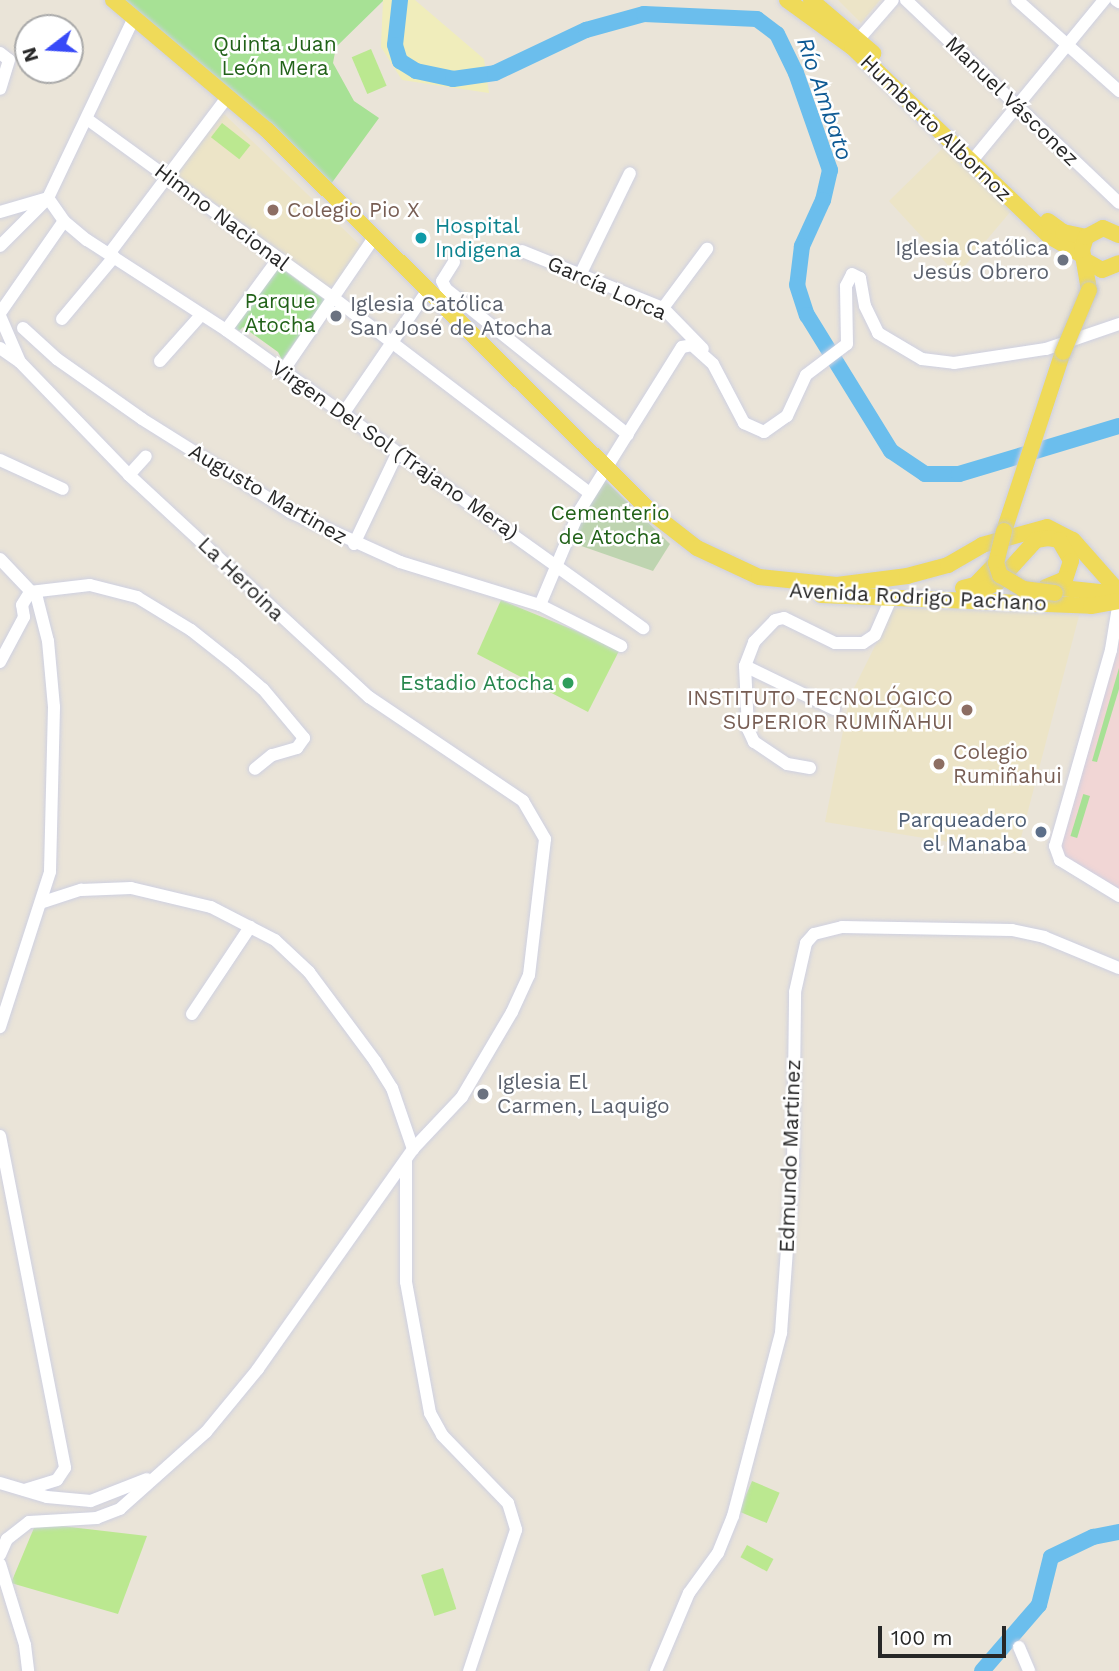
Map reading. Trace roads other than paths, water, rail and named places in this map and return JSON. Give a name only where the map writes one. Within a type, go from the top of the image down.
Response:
[{"type":"main road","name":"Avenida Rodrigo Pachano","points":[[103,0],[132,20],[226,99],[373,238],[605,473],[679,544],[725,571],[808,594],[961,598],[1091,606],[1119,601]]},
{"type":"main road","name":"Avenida Rodrigo Pachano","points":[[113,0],[132,20]]},
{"type":"main road","name":"Humberto Albornoz","points":[[788,0],[855,42]]},
{"type":"main road","name":"Humberto Albornoz","points":[[811,0],[974,158],[1049,236],[1102,270]]},
{"type":"main road","name":"Humberto Albornoz","points":[[974,158],[1056,228],[1086,237]]},
{"type":"main road","points":[[1089,290],[1084,259],[1086,237],[1103,228],[1118,231]]},
{"type":"main road","points":[[855,584],[911,589],[975,585],[996,563],[1035,427],[1089,290],[1102,270],[1119,263]]},
{"type":"main road","name":"Avenida Rodrigo Pachano","points":[[605,473],[670,529],[724,562],[774,580],[855,584]]},
{"type":"main road","points":[[855,584],[948,565],[982,545],[1047,527],[1073,540],[1119,593]]},
{"type":"main road","points":[[1004,531],[1001,563],[1005,575],[1015,583],[1119,601]]},
{"type":"main road","points":[[961,598],[987,590],[1019,563],[1036,540],[1048,538],[1059,540],[1071,561],[1065,579],[1051,590]]},
{"type":"main road","points":[[996,563],[1000,575],[1014,586],[1119,593]]},
{"type":"street","points":[[855,42],[893,0]]},
{"type":"street","name":"Manuel Vásconez","points":[[906,0],[1119,202]]},
{"type":"street","points":[[1017,0],[1119,91]]},
{"type":"street","points":[[974,158],[1104,0]]},
{"type":"street","points":[[0,246],[48,198],[132,20]]},
{"type":"street","points":[[0,53],[9,60],[0,89]]},
{"type":"street","points":[[62,319],[112,256],[166,174],[226,99]]},
{"type":"street","name":"Himno Nacional","points":[[87,119],[331,296],[391,345],[590,494]]},
{"type":"street","points":[[581,273],[630,173]]},
{"type":"street","points":[[0,212],[48,198]]},
{"type":"street","name":"Virgen Del Sol (Trajano Mera)","points":[[48,198],[64,221],[112,256],[226,330],[397,454],[555,562],[643,628]]},
{"type":"street","points":[[0,315],[64,221]]},
{"type":"street","points":[[283,371],[331,296],[373,238]]},
{"type":"street","points":[[663,308],[707,249]]},
{"type":"street","name":"García Lorca","points":[[523,251],[663,308],[694,335],[713,364],[744,423],[764,432],[787,416],[794,393],[810,372],[843,348],[849,340],[846,286],[852,274],[860,278],[865,306],[878,333],[922,359],[954,363],[1046,349],[1119,324]]},
{"type":"street","points":[[226,330],[278,259]]},
{"type":"street","points":[[454,262],[442,281],[446,289],[628,435]]},
{"type":"street","points":[[343,414],[426,293]]},
{"type":"street","name":"La Heroina","points":[[0,315],[20,362],[129,475],[369,697],[523,801],[545,839],[529,975],[462,1097],[409,1154]]},
{"type":"street","points":[[160,360],[201,315]]},
{"type":"street","name":"Augusto Martinez","points":[[23,328],[57,359],[142,419],[290,512],[354,544],[540,606],[621,646]]},
{"type":"street","points":[[540,606],[555,562],[590,494],[682,347],[692,345],[713,364]]},
{"type":"street","points":[[0,348],[20,362]]},
{"type":"street","points":[[354,544],[397,454]]},
{"type":"street","points":[[129,475],[146,456]]},
{"type":"street","points":[[0,460],[63,489]]},
{"type":"street","points":[[0,559],[37,598],[48,641],[54,707],[51,853],[43,902],[0,1027]]},
{"type":"street","points":[[30,592],[90,585],[137,597],[191,630],[263,689],[304,738],[297,748],[272,755],[255,769]]},
{"type":"street","points":[[0,662],[24,617],[22,606],[30,592]]},
{"type":"street","points":[[810,768],[787,764],[754,742],[748,729],[745,666],[754,642],[775,620],[791,620],[849,646],[875,635],[892,596]]},
{"type":"street","points":[[1119,601],[1111,650],[1055,846],[1060,860],[1119,896]]},
{"type":"street","points":[[745,666],[834,709]]},
{"type":"street","points":[[43,902],[81,890],[131,888],[211,907],[250,927],[296,957],[350,1026],[392,1088],[409,1154],[406,1282],[430,1413],[450,1445],[508,1503],[516,1530],[469,1671]]},
{"type":"street","points":[[192,1014],[250,927]]},
{"type":"street","name":"Edmundo Martinez","points":[[656,1671],[689,1593],[718,1553],[733,1516],[781,1332],[793,1165],[795,992],[806,943],[814,934],[842,927],[1000,929],[1044,937],[1119,968]]},
{"type":"street","points":[[0,1136],[65,1468],[57,1480],[25,1490]]},
{"type":"street","points":[[0,1555],[7,1539],[29,1522],[112,1514],[160,1474],[234,1400],[409,1154]]},
{"type":"street","points":[[0,1483],[91,1501],[160,1474]]},
{"type":"street","points":[[0,1564],[25,1645],[28,1671]]},
{"type":"street","points":[[0,1602],[25,1645]]},
{"type":"street","points":[[1019,1647],[1029,1671]]},
{"type":"waterway","name":"Río Ambato","points":[[400,0],[395,45],[400,61],[416,71],[453,79],[495,73],[586,30],[644,14],[757,19],[777,34],[796,73],[830,170],[823,200],[802,246],[797,285],[807,315],[891,451],[925,474],[959,474],[1119,426]]},
{"type":"waterway","points":[[982,1671],[1039,1605],[1051,1557],[1093,1537],[1119,1532]]},
{"type":"place","name":"Colegio Pio X","points":[[273,210]]},
{"type":"place","name":"Hospital Indigena","points":[[421,238]]},
{"type":"place","name":"Iglesia Católica Jesús Obrero","points":[[1063,260]]},
{"type":"place","name":"Iglesia Católica San José de Atocha","points":[[336,316]]},
{"type":"place","name":"Estadio Atocha","points":[[568,683]]},
{"type":"place","name":"INSTITUTO TECNOLÓGICO SUPERIOR RUMIÑAHUI","points":[[967,710]]},
{"type":"place","name":"Colegio Rumiñahui","points":[[939,764]]},
{"type":"place","name":"Parqueadero el Manaba","points":[[1041,832]]},
{"type":"place","name":"Iglesia El Carmen, Laquigo","points":[[483,1094]]},
{"type":"park label","name":"Quinta Juan León Mera","points":[[275,56]]},
{"type":"park label","name":"Parque Atocha","points":[[280,313]]},
{"type":"park label","name":"Cementerio de Atocha","points":[[610,525]]}]
